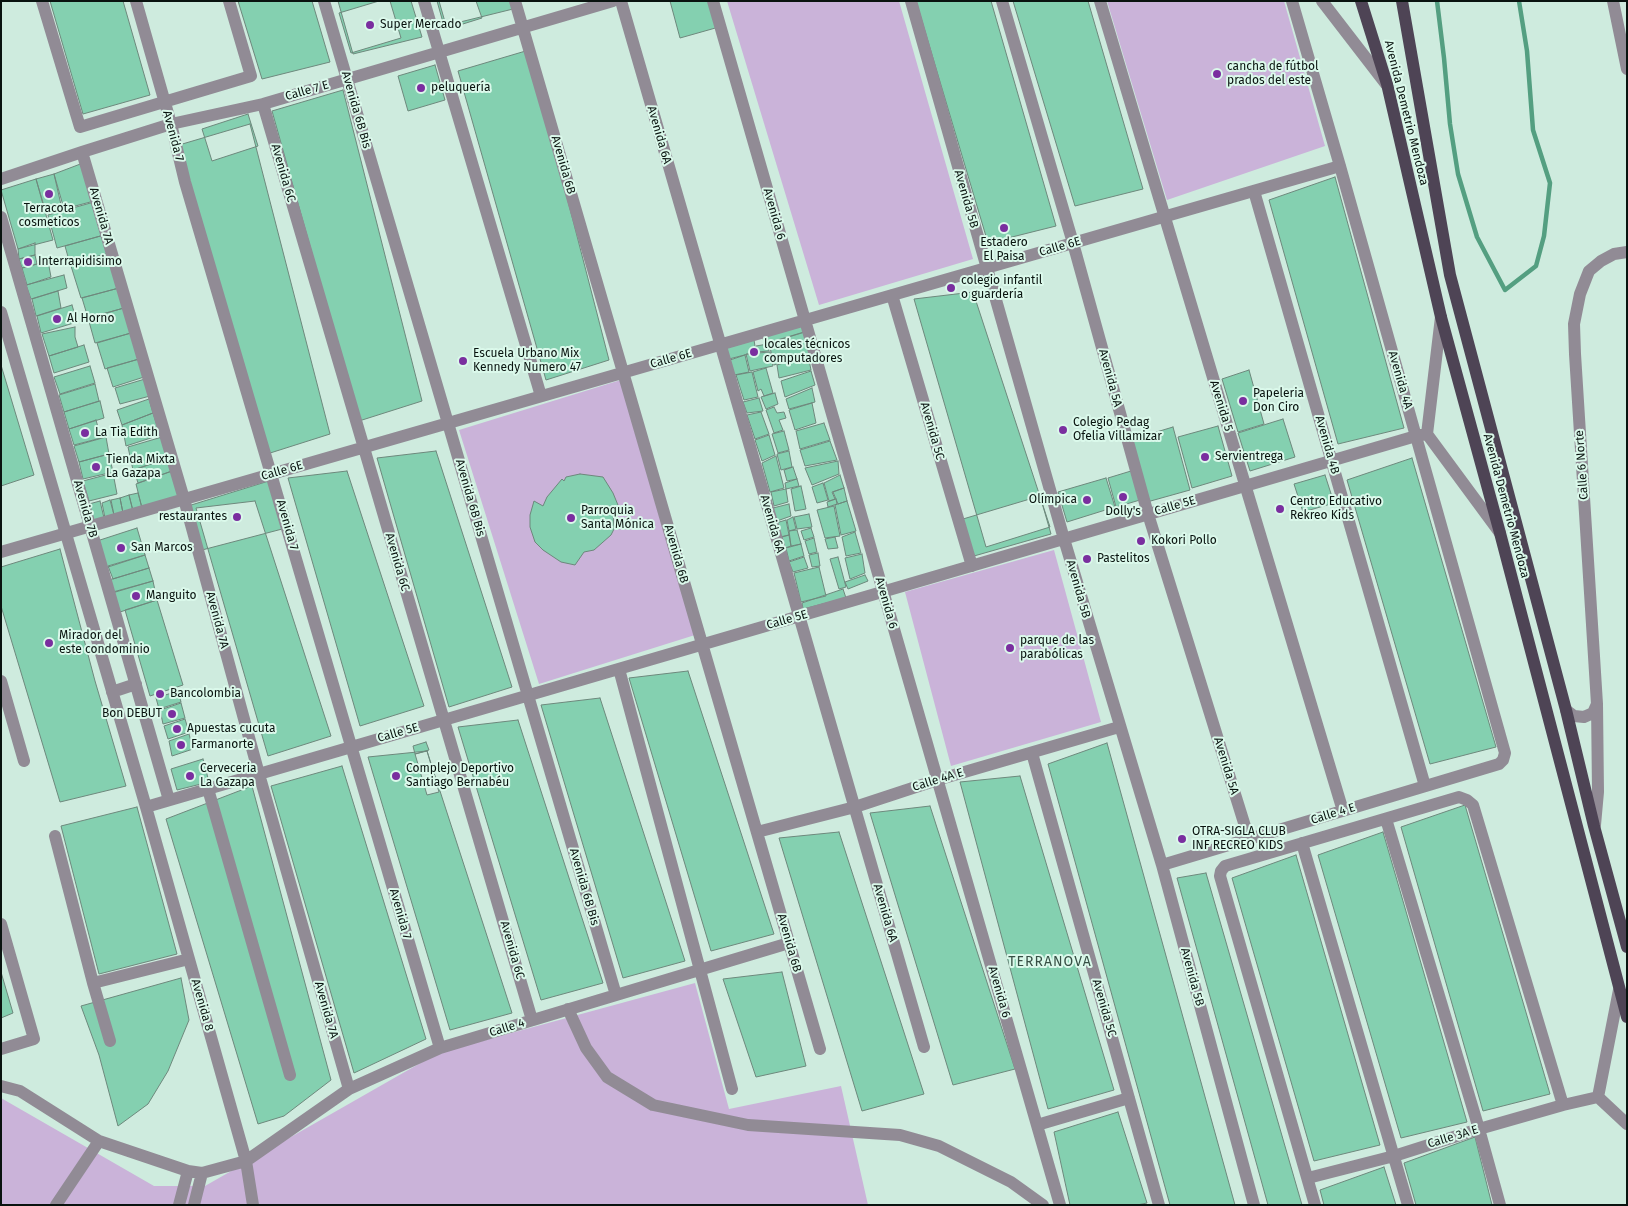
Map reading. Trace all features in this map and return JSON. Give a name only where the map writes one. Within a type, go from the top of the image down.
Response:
[{"type":"main road","name":"Avenida Demetrio Mendoza","points":[[1361,1],[1387,84],[1441,317],[1627,1017]]},
{"type":"main road","name":"Avenida Demetrio Mendoza","points":[[1402,1],[1450,275],[1627,947]]},
{"type":"street","points":[[42,1],[80,127],[164,100],[251,76],[229,1]]},
{"type":"street","name":"Avenida 7","points":[[136,1],[171,124],[185,182],[440,1048]]},
{"type":"street","name":"Avenida 6B Bis","points":[[324,1],[616,995]]},
{"type":"street","points":[[424,1],[541,396]]},
{"type":"street","name":"Avenida 6B","points":[[515,1],[820,1049]]},
{"type":"street","name":"Calle 7 E","points":[[1,180],[171,124],[263,104],[613,1]]},
{"type":"street","name":"Avenida 6A","points":[[620,1],[924,1047]]},
{"type":"street","name":"Avenida 6","points":[[713,1],[1060,1205]]},
{"type":"street","name":"Avenida 5B","points":[[911,1],[1064,539],[1162,865],[1254,1205]]},
{"type":"street","name":"Avenida 5A","points":[[1002,1],[1073,243],[1148,514],[1249,839]]},
{"type":"street","name":"Avenida 5","points":[[1100,1],[1343,811]]},
{"type":"street","name":"Avenida 4A","points":[[1292,1],[1421,435],[1506,753],[1503,760]]},
{"type":"street","points":[[1322,1],[1387,84]]},
{"type":"street","points":[[1613,1],[1627,69]]},
{"type":"street","name":"Avenida 6C","points":[[263,104],[532,1020]]},
{"type":"street","name":"Avenida 7A","points":[[82,152],[184,499],[259,774],[349,1089]]},
{"type":"street","name":"Calle 6E","points":[[1,552],[1340,166]]},
{"type":"street","name":"Avenida 4B","points":[[1254,191],[1425,786]]},
{"type":"street","name":"Avenida 7B","points":[[1,217],[169,800]]},
{"type":"street","name":"Calle 6 Norte","points":[[1594,826],[1598,792],[1598,704],[1574,324],[1580,294],[1589,271],[1601,261],[1614,254],[1627,252]]},
{"type":"street","name":"Avenida 5C","points":[[892,295],[972,566]]},
{"type":"street","name":"Avenida 7B","points":[[1,312],[146,807]]},
{"type":"street","points":[[1441,317],[1421,435],[1500,534]]},
{"type":"street","name":"Calle 5E","points":[[146,807],[1421,435]]},
{"type":"street","points":[[619,669],[732,1089]]},
{"type":"street","points":[[1,681],[24,761]]},
{"type":"street","points":[[112,692],[136,684]]},
{"type":"street","points":[[1566,710],[1574,716],[1584,717],[1593,713],[1598,704]]},
{"type":"street","name":"Calle 4A E","points":[[757,832],[855,807],[937,780],[1119,727]]},
{"type":"street","name":"Avenida 5C","points":[[1032,753],[1159,1205]]},
{"type":"street","name":"Calle 4 E","points":[[1162,865],[1499,764],[1503,760]]},
{"type":"street","points":[[208,789],[290,1075]]},
{"type":"street","points":[[1315,1205],[1220,876],[1225,866],[1459,797],[1468,800],[1474,805],[1562,1105]]},
{"type":"street","name":"Avenida 8","points":[[146,807],[246,1161],[253,1205]]},
{"type":"street","points":[[1386,819],[1500,1205]]},
{"type":"street","points":[[55,836],[110,1041]]},
{"type":"street","points":[[1302,843],[1408,1205]]},
{"type":"street","points":[[1,924],[34,1039],[1,1049]]},
{"type":"street","name":"Calle 4","points":[[202,1173],[246,1161],[349,1089],[440,1048],[789,943]]},
{"type":"street","points":[[93,983],[189,959]]},
{"type":"street","points":[[1619,990],[1598,1097],[1627,1124]]},
{"type":"street","points":[[568,1009],[586,1048],[607,1077],[653,1105],[748,1126],[900,1135],[939,1146],[1011,1182],[1035,1203]]},
{"type":"street","points":[[1,1086],[20,1091],[99,1141],[202,1173],[194,1205]]},
{"type":"street","name":"Calle 3A E","points":[[1308,1178],[1394,1156],[1562,1105],[1598,1097]]},
{"type":"street","points":[[1037,1124],[1129,1098]]},
{"type":"street","points":[[56,1205],[99,1141]]},
{"type":"street","points":[[179,1205],[188,1170]]},
{"type":"shaded area","points":[[727,1],[899,1],[973,259],[819,305]]},
{"type":"shaded area","name":"cancha de fútbol prados del este","points":[[1107,1],[1284,1],[1325,146],[1167,200]]},
{"type":"shaded area","points":[[624,379],[695,635],[539,684],[459,430]]},
{"type":"shaded area","points":[[1054,550],[1101,722],[951,766],[905,592]]},
{"type":"shaded area","points":[[695,983],[729,1109],[841,1086],[868,1205],[1,1205],[1,1098],[154,1186],[205,1186],[438,1053]]},
{"type":"building","points":[[50,1],[123,1],[150,95],[83,114]]},
{"type":"building","points":[[238,1],[312,1],[330,62],[262,79]]},
{"type":"building","name":"Super Mercado","points":[[338,1],[411,1],[422,37],[353,54]]},
{"type":"building","name":"Super Mercado","points":[[379,1],[390,1],[401,38],[351,53],[339,13]]},
{"type":"building","points":[[437,1],[510,1],[513,9],[444,26]]},
{"type":"building","points":[[439,1],[476,1],[482,18],[447,29]]},
{"type":"building","points":[[670,1],[711,1],[719,27],[680,38]]},
{"type":"building","points":[[916,1],[991,1],[1056,226],[988,243]]},
{"type":"building","points":[[1013,1],[1088,1],[1143,189],[1075,206]]},
{"type":"building","points":[[529,50],[609,360],[546,380],[458,71]]},
{"type":"building","name":"peluquería","points":[[435,65],[445,100],[408,111],[398,76]]},
{"type":"building","points":[[343,90],[422,401],[359,421],[272,111]]},
{"type":"building","points":[[248,114],[258,146],[212,161],[202,129]]},
{"type":"building","points":[[250,124],[330,434],[267,454],[179,145]]},
{"type":"building","points":[[83,163],[94,201],[64,209],[54,174]]},
{"type":"building","name":"Terracota cosmeticos","points":[[54,174],[62,209],[46,213],[36,179]]},
{"type":"building","points":[[1335,177],[1404,428],[1338,444],[1269,200]]},
{"type":"building","points":[[36,179],[53,240],[18,249],[1,190]]},
{"type":"building","points":[[94,202],[104,235],[57,248],[48,215]]},
{"type":"building","points":[[104,235],[109,253],[70,264],[65,246]]},
{"type":"building","points":[[35,243],[35,255],[19,259],[18,249]]},
{"type":"building","name":"Interrapidisimo","points":[[35,255],[37,264],[22,268],[19,259]]},
{"type":"building","points":[[109,255],[119,288],[81,298],[71,266]]},
{"type":"building","points":[[48,261],[51,277],[27,285],[22,268]]},
{"type":"building","points":[[64,275],[67,288],[31,299],[26,285]]},
{"type":"building","points":[[119,288],[124,308],[88,318],[82,298]]},
{"type":"building","points":[[58,291],[61,308],[36,316],[32,299]]},
{"type":"building","points":[[973,292],[1050,527],[986,547],[914,299]]},
{"type":"building","name":"Al Horno","points":[[72,305],[77,322],[41,333],[37,316]]},
{"type":"building","points":[[124,308],[131,333],[95,343],[88,318]]},
{"type":"building","points":[[802,325],[804,332],[764,344],[763,337]]},
{"type":"building","points":[[75,327],[78,347],[49,356],[42,334]]},
{"type":"building","points":[[805,332],[812,353],[774,365],[769,343]]},
{"type":"building","points":[[131,333],[139,359],[105,369],[97,343]]},
{"type":"building","points":[[754,340],[756,352],[729,359],[726,348]]},
{"type":"building","points":[[768,344],[769,351],[757,352],[756,346]]},
{"type":"building","points":[[84,345],[89,362],[54,373],[49,356]]},
{"type":"building","points":[[770,352],[773,366],[750,371],[746,354]]},
{"type":"building","points":[[745,355],[749,372],[734,375],[730,360]]},
{"type":"building","points":[[808,355],[811,370],[779,378],[777,365]]},
{"type":"building","points":[[139,359],[144,377],[113,387],[107,368]]},
{"type":"building","points":[[1,365],[34,475],[1,486]]},
{"type":"building","points":[[90,366],[95,383],[60,394],[54,377]]},
{"type":"building","points":[[766,368],[773,393],[764,396],[761,389],[758,391],[753,372]]},
{"type":"building","name":"Papeleria Don Ciro","points":[[1249,370],[1264,424],[1238,432],[1222,379]]},
{"type":"building","points":[[811,371],[815,385],[785,397],[781,381]]},
{"type":"building","points":[[752,372],[758,397],[744,400],[736,375]]},
{"type":"building","points":[[145,379],[150,396],[120,404],[115,388]]},
{"type":"building","points":[[95,384],[99,401],[64,412],[59,395]]},
{"type":"building","points":[[812,388],[815,402],[789,409],[786,399]]},
{"type":"building","points":[[775,393],[778,404],[766,409],[761,397]]},
{"type":"building","points":[[759,398],[763,411],[747,413],[743,402]]},
{"type":"building","points":[[149,399],[153,413],[122,425],[117,410]]},
{"type":"building","points":[[100,401],[104,418],[69,429],[64,412]]},
{"type":"building","points":[[812,403],[816,423],[795,430],[789,410]]},
{"type":"building","points":[[774,407],[777,413],[784,412],[786,418],[779,420],[783,430],[774,433],[766,410]]},
{"type":"building","points":[[761,412],[769,434],[755,439],[747,415]]},
{"type":"building","points":[[153,413],[160,435],[126,446],[122,425]]},
{"type":"building","points":[[1283,419],[1295,457],[1250,471],[1238,433]]},
{"type":"building","name":"La Tia Edith","points":[[96,420],[101,438],[74,445],[69,429]]},
{"type":"building","points":[[824,423],[830,440],[800,449],[796,431]]},
{"type":"building","name":"Servientrega","points":[[1218,426],[1232,476],[1192,488],[1178,437]]},
{"type":"building","points":[[1173,427],[1190,490],[1147,502],[1130,440]]},
{"type":"building","points":[[784,431],[789,450],[778,453],[772,434]]},
{"type":"building","points":[[769,435],[775,455],[762,461],[755,440]]},
{"type":"building","points":[[106,437],[109,454],[79,462],[74,446]]},
{"type":"building","points":[[162,437],[168,458],[133,470],[128,447]]},
{"type":"building","points":[[830,441],[837,460],[805,466],[800,450]]},
{"type":"building","points":[[436,451],[512,687],[449,707],[377,458]]},
{"type":"building","points":[[789,451],[792,467],[781,470],[777,454]]},
{"type":"building","name":"Tienda Mixta La Gazapa","points":[[109,454],[113,472],[83,479],[79,462]]},
{"type":"building","points":[[776,456],[784,488],[770,492],[762,463]]},
{"type":"building","points":[[168,458],[172,471],[138,483],[134,470]]},
{"type":"building","points":[[1412,458],[1496,747],[1430,764],[1347,480]]},
{"type":"building","points":[[838,461],[839,474],[812,485],[805,468]]},
{"type":"building","points":[[793,467],[797,479],[787,481],[784,470]]},
{"type":"building","points":[[172,471],[179,498],[142,508],[136,484]]},
{"type":"building","points":[[347,471],[424,706],[360,726],[288,478]]},
{"type":"building","points":[[1131,471],[1140,500],[1116,507],[1108,478]]},
{"type":"building","points":[[113,473],[117,494],[89,501],[83,481]]},
{"type":"building","name":"Parroquia Santa Mónica","points":[[580,474],[603,477],[613,493],[620,510],[613,513],[614,529],[611,535],[594,550],[584,552],[575,565],[561,562],[535,542],[530,527],[530,515],[534,501],[543,506],[547,497],[562,479],[564,481],[566,477]]},
{"type":"building","points":[[840,475],[844,488],[832,492],[835,499],[829,501],[824,483]]},
{"type":"building","points":[[1325,475],[1334,503],[1303,512],[1294,484]]},
{"type":"building","name":"Olímpica","points":[[1106,478],[1115,507],[1067,522],[1058,492]]},
{"type":"building","points":[[797,479],[799,486],[786,489],[785,483]]},
{"type":"building","name":"restaurantes","points":[[272,480],[286,528],[202,550],[188,506]]},
{"type":"building","points":[[823,483],[828,500],[817,503],[812,487]]},
{"type":"building","points":[[801,486],[806,509],[795,511],[791,489]]},
{"type":"building","points":[[844,488],[847,501],[838,504],[833,492]]},
{"type":"building","points":[[786,489],[788,502],[774,506],[771,492]]},
{"type":"building","points":[[138,493],[142,508],[133,511],[129,495]]},
{"type":"building","points":[[129,495],[133,511],[123,513],[120,498]]},
{"type":"building","points":[[1040,496],[1051,534],[974,556],[963,519]]},
{"type":"building","points":[[120,498],[123,513],[114,515],[111,500]]},
{"type":"building","points":[[836,499],[837,504],[828,507],[827,502]]},
{"type":"building","points":[[110,500],[114,515],[105,518],[102,503]]},
{"type":"building","points":[[100,501],[104,518],[94,521],[89,504]]},
{"type":"building","points":[[255,501],[331,736],[268,756],[196,508]]},
{"type":"building","points":[[847,501],[856,531],[841,535],[835,505]]},
{"type":"building","points":[[789,504],[791,516],[777,521],[773,508]]},
{"type":"building","points":[[834,506],[840,536],[825,538],[817,510]]},
{"type":"building","points":[[809,514],[812,527],[797,529],[794,517]]},
{"type":"building","points":[[793,517],[796,529],[789,531],[787,520]]},
{"type":"building","points":[[786,520],[789,535],[780,537],[776,523]]},
{"type":"building","name":"San Marcos","points":[[137,528],[145,555],[105,568],[97,541]]},
{"type":"building","points":[[811,528],[814,537],[804,540],[801,531]]},
{"type":"building","points":[[797,530],[801,544],[791,546],[789,531]]},
{"type":"building","points":[[855,532],[861,553],[846,556],[842,537]]},
{"type":"building","points":[[789,535],[791,546],[785,548],[782,537]]},
{"type":"building","points":[[835,537],[838,548],[828,549],[825,539]]},
{"type":"building","points":[[814,538],[817,552],[809,554],[805,541]]},
{"type":"building","points":[[801,544],[804,556],[789,561],[786,548]]},
{"type":"building","name":"Mirador del este condominio","points":[[60,549],[95,681],[126,786],[60,802],[1,606],[1,567]]},
{"type":"building","points":[[818,553],[820,566],[812,567],[809,555]]},
{"type":"building","points":[[862,554],[865,573],[850,579],[845,558]]},
{"type":"building","points":[[145,555],[149,568],[113,579],[108,566]]},
{"type":"building","points":[[804,557],[808,568],[793,572],[789,562]]},
{"type":"building","points":[[838,557],[846,587],[839,589],[830,559]]},
{"type":"building","points":[[819,567],[826,596],[801,602],[794,573]]},
{"type":"building","points":[[149,568],[153,581],[112,593],[109,580]]},
{"type":"building","points":[[865,575],[868,581],[848,589],[845,582]]},
{"type":"building","name":"Manguito","points":[[153,581],[157,600],[120,612],[113,592]]},
{"type":"building","points":[[843,589],[846,598],[803,609],[802,603]]},
{"type":"building","points":[[157,600],[183,685],[150,696],[125,610]]},
{"type":"building","points":[[688,671],[774,934],[711,951],[629,678]]},
{"type":"building","name":"Bancolombia","points":[[164,691],[166,695],[156,698],[155,694]]},
{"type":"building","points":[[178,691],[181,702],[159,709],[156,698]]},
{"type":"building","points":[[600,698],[685,961],[623,978],[541,705]]},
{"type":"building","name":"Bon DEBUT","points":[[181,703],[185,718],[163,724],[160,710]]},
{"type":"building","name":"Apuestas cucuta","points":[[185,719],[189,732],[168,739],[164,726]]},
{"type":"building","points":[[518,720],[603,983],[541,1000],[458,727]]},
{"type":"building","name":"Farmanorte","points":[[189,734],[193,749],[172,756],[169,741]]},
{"type":"building","points":[[426,742],[429,750],[415,754],[413,746]]},
{"type":"building","points":[[1107,743],[1235,1205],[1170,1205],[1048,764]]},
{"type":"building","points":[[427,751],[439,792],[427,795],[415,754]]},
{"type":"building","points":[[427,751],[512,1013],[450,1030],[368,757]]},
{"type":"building","name":"Cerveceria La Gazapa","points":[[203,759],[209,782],[177,790],[171,769]]},
{"type":"building","points":[[342,766],[426,1039],[354,1073],[271,786]]},
{"type":"building","points":[[1020,776],[1114,1090],[1048,1109],[960,782]]},
{"type":"building","points":[[252,786],[331,1080],[284,1116],[258,1124],[166,819]]},
{"type":"building","points":[[1465,805],[1550,1094],[1483,1111],[1401,827]]},
{"type":"building","points":[[930,806],[1015,1069],[953,1085],[870,813]]},
{"type":"building","points":[[137,807],[177,954],[99,974],[61,826]]},
{"type":"building","points":[[839,832],[924,1094],[862,1111],[779,838]]},
{"type":"building","points":[[1383,832],[1467,1122],[1401,1138],[1318,855]]},
{"type":"building","points":[[1296,855],[1380,1145],[1314,1161],[1232,878]]},
{"type":"building","points":[[1206,873],[1302,1205],[1268,1205],[1177,878]]},
{"type":"building","points":[[1,972],[13,1013],[1,1018]]},
{"type":"building","points":[[782,972],[806,1066],[756,1077],[723,979]]},
{"type":"building","points":[[181,978],[189,1020],[168,1071],[148,1104],[118,1126],[99,1055],[81,1006]]},
{"type":"building","points":[[1118,1112],[1147,1203],[1137,1205],[1070,1205],[1054,1132]]},
{"type":"building","points":[[1475,1137],[1492,1205],[1416,1205],[1404,1163]]},
{"type":"building","points":[[1384,1167],[1396,1205],[1324,1205],[1320,1190]]},
{"type":"waterway","points":[[1437,1],[1450,124],[1458,174],[1477,237],[1505,290],[1536,266],[1544,236],[1550,183],[1533,130],[1527,51],[1519,1]]},
{"type":"place","name":"Super Mercado","points":[[370,25]]},
{"type":"place","name":"cancha de fútbol prados del este","points":[[1217,74]]},
{"type":"place","name":"peluquería","points":[[421,88]]},
{"type":"place","name":"Terracota cosmeticos","points":[[49,194]]},
{"type":"place","name":"Estadero El Paisa","points":[[1004,228]]},
{"type":"place","name":"Interrapidisimo","points":[[28,262]]},
{"type":"place","name":"colegio infantil o guardería","points":[[951,288]]},
{"type":"place","name":"Al Horno","points":[[57,319]]},
{"type":"place","name":"locales técnicos computadores","points":[[754,352]]},
{"type":"place","name":"Escuela Urbano Mix Kennedy Numero 47","points":[[463,361]]},
{"type":"place","name":"Papeleria Don Ciro","points":[[1243,401]]},
{"type":"place","name":"Colegio Pedag Ofelia Villamizar","points":[[1063,430]]},
{"type":"place","name":"La Tia Edith","points":[[85,433]]},
{"type":"place","name":"Servientrega","points":[[1205,457]]},
{"type":"place","name":"Tienda Mixta La Gazapa","points":[[96,467]]},
{"type":"place","name":"Dolly's","points":[[1123,497]]},
{"type":"place","name":"Olímpica","points":[[1087,500]]},
{"type":"place","name":"Centro Educativo Rekreo Kids","points":[[1280,509]]},
{"type":"place","name":"restaurantes","points":[[237,517]]},
{"type":"place","name":"Parroquia Santa Mónica","points":[[571,518]]},
{"type":"place","name":"Kokori Pollo","points":[[1141,541]]},
{"type":"place","name":"San Marcos","points":[[121,548]]},
{"type":"place","name":"Pastelitos","points":[[1087,559]]},
{"type":"place","name":"Manguito","points":[[136,596]]},
{"type":"place","name":"Mirador del este condominio","points":[[49,643]]},
{"type":"place","name":"parque de las parabólicas","points":[[1010,648]]},
{"type":"place","name":"Bancolombia","points":[[160,694]]},
{"type":"place","name":"Bon DEBUT","points":[[172,714]]},
{"type":"place","name":"Apuestas cucuta","points":[[177,729]]},
{"type":"place","name":"Farmanorte","points":[[181,745]]},
{"type":"place","name":"Cerveceria La Gazapa","points":[[190,776]]},
{"type":"place","name":"Complejo Deportivo Santiago Bernabéu","points":[[396,776]]},
{"type":"place","name":"OTRA-SIGLA CLUB INF RECREO KIDS","points":[[1182,839]]},
{"type":"district","name":"TERRANOVA","points":[[1050,962]]}]
